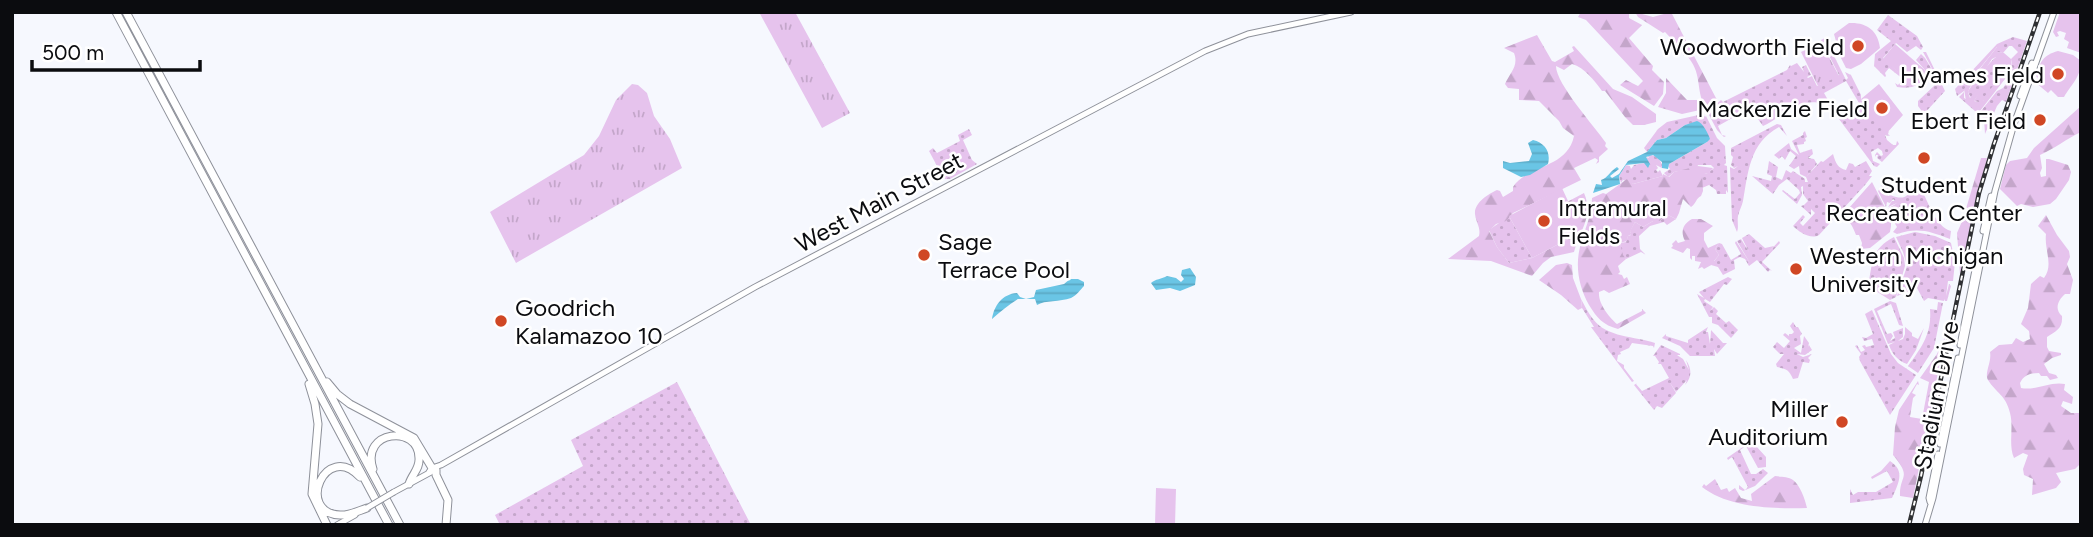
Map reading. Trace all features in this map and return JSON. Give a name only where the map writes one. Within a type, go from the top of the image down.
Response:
[{"type":"highway","points":[[116,12],[389,525]]},
{"type":"highway","points":[[126,12],[400,525]]},
{"type":"highway","points":[[291,341],[316,408],[318,437],[312,492],[314,502],[327,525]]},
{"type":"highway","points":[[301,341],[337,394],[358,409],[414,438],[435,468],[448,500],[446,525]]},
{"type":"highway","points":[[377,484],[371,463],[372,452],[381,440],[395,435],[409,440],[418,451],[418,467],[409,484]]},
{"type":"highway","points":[[367,508],[345,515],[330,513],[320,503],[317,489],[323,474],[340,467],[354,471],[369,490]]},
{"type":"main road","name":"West Main Street","points":[[337,525],[768,280],[1205,51],[1248,34],[1351,12]]},
{"type":"main road","name":"Stadium Drive","points":[[1925,525],[1992,190],[2002,151],[2052,12]]},
{"type":"green space","points":[[759,12],[795,12],[850,113],[822,128]]},
{"type":"green space","points":[[1581,12],[1629,12],[1629,18],[1642,25],[1629,38],[1664,82],[1663,94],[1654,106],[1620,85],[1626,80],[1638,86],[1643,81],[1586,20],[1578,17]]},
{"type":"green space","points":[[1635,12],[1653,17],[1671,12],[1717,100],[1708,109],[1702,100],[1695,68],[1686,55],[1684,56],[1665,32],[1638,17]]},
{"type":"green space","points":[[2060,12],[2081,12],[2081,53],[2067,48],[2069,42],[2064,39],[2066,33],[2057,32],[2059,36],[2056,37],[2053,32]]},
{"type":"green space","points":[[1888,15],[1917,36],[1923,47],[1921,50],[1916,46],[1907,52],[1896,43],[1883,58],[1912,84],[1918,78],[1922,81],[1913,87],[1897,87],[1895,83],[1898,85],[1903,79],[1889,68],[1885,77],[1874,66],[1875,54],[1891,41],[1877,30]]},
{"type":"green space","name":"Woodworth Field","points":[[1849,23],[1870,28],[1877,36],[1880,48],[1851,69],[1846,68],[1840,56],[1834,34]]},
{"type":"green space","points":[[1537,35],[1555,62],[1574,51],[1574,46],[1613,89],[1632,97],[1656,114],[1656,122],[1633,125],[1585,71],[1572,64],[1564,70],[1556,66],[1562,83],[1608,149],[1596,164],[1598,160],[1595,158],[1574,168],[1581,180],[1513,213],[1506,221],[1496,224],[1489,231],[1509,263],[1532,258],[1578,234],[1579,225],[1567,202],[1584,193],[1587,216],[1574,252],[1551,257],[1532,276],[1491,261],[1448,259],[1479,236],[1475,210],[1482,199],[1497,190],[1503,197],[1513,191],[1513,187],[1528,174],[1556,161],[1570,147],[1574,136],[1563,128],[1539,101],[1519,100],[1519,89],[1508,88],[1505,84],[1515,62],[1514,53],[1504,48]]},
{"type":"green space","points":[[2013,37],[2027,41],[2006,102],[2002,100],[1997,106],[1985,134],[1984,119],[1959,97],[1964,92],[1964,98],[1980,106],[1977,111],[1981,111],[2008,81],[2012,69],[2011,59],[2018,52],[2009,46],[2003,53],[1997,52],[1997,47],[1972,78],[1969,78],[1964,91],[1957,96],[1955,89],[1997,44]]},
{"type":"green space","points":[[1825,38],[1846,80],[1848,78],[1845,72],[1851,75],[1861,100],[1886,133],[1889,131],[1890,136],[1885,135],[1887,140],[1893,145],[1896,145],[1897,141],[1899,144],[1882,162],[1877,158],[1878,155],[1875,155],[1877,152],[1883,155],[1882,151],[1878,148],[1871,152],[1873,161],[1880,164],[1877,167],[1836,115],[1859,103],[1846,81],[1824,93],[1831,108],[1824,101],[1823,104],[1815,102],[1799,105],[1763,126],[1750,108],[1718,126],[1722,135],[1709,115],[1721,100],[1723,102],[1787,70],[1790,65],[1797,63],[1804,72],[1802,67],[1806,65],[1811,75],[1807,77],[1812,76],[1817,86],[1839,75],[1821,40]]},
{"type":"green space","points":[[1821,42],[1839,76],[1818,86],[1801,52]]},
{"type":"green space","points":[[1895,44],[1925,70],[1913,85],[1883,59]]},
{"type":"green space","points":[[1997,47],[1997,52],[2004,53],[2011,59],[2012,70],[1980,111],[1977,110],[1979,107],[1971,106],[1966,101],[1964,89]],"holes":[[[2001,57],[1996,63],[2002,68],[2008,62],[2004,76],[2002,75],[1984,100],[1974,101],[1981,91],[1978,89],[1970,98],[1970,87],[1992,59]]]},
{"type":"green space","name":"Hyames Field","points":[[2058,51],[2073,55],[2081,61],[2077,76],[2064,97],[2058,97],[2051,90],[2048,93],[2035,82],[2043,60]]},
{"type":"green space","points":[[1923,52],[1926,52],[1945,91],[1922,116],[1918,101],[1936,84],[1927,75],[1923,80],[1920,77],[1925,70],[1916,60],[1921,54],[1936,76]]},
{"type":"green space","points":[[1996,57],[2008,62],[2006,71],[1988,97],[1980,102],[1974,101],[1980,91],[1971,98],[1968,92]]},
{"type":"green space","points":[[1666,78],[1687,100],[1697,100],[1700,110],[1682,114],[1658,107],[1666,93]]},
{"type":"green space","points":[[632,84],[638,85],[647,93],[654,116],[670,139],[682,168],[516,263],[490,212],[584,155],[599,136],[616,100]]},
{"type":"green space","name":"Mackenzie Field","points":[[1879,84],[1903,115],[1886,134],[1861,99]]},
{"type":"green space","points":[[2081,106],[2081,132],[2040,155],[2041,177],[2046,176],[2046,159],[2049,159],[2068,165],[2071,172],[2069,180],[2050,204],[2017,206],[2000,189],[2006,165],[2010,161],[2027,158],[2034,148]]},
{"type":"green space","points":[[1703,114],[1725,146],[1726,194],[1717,194],[1709,185],[1702,188],[1702,172],[1707,174],[1714,168],[1711,165],[1698,165],[1697,168],[1674,172],[1668,177],[1664,173],[1670,169],[1669,164],[1707,142],[1699,122],[1685,125],[1666,138],[1657,140],[1647,152],[1644,148],[1658,129],[1667,122]]},
{"type":"green space","points":[[1777,124],[1781,125],[1787,136],[1779,127],[1761,142],[1756,150],[1738,216],[1737,232],[1732,220],[1730,167],[1734,169],[1738,166],[1734,168],[1731,165],[1731,148]]},
{"type":"green space","points":[[969,129],[972,135],[963,140],[972,160],[977,164],[950,179],[944,179],[929,151],[933,148],[937,153],[960,141],[958,135]]},
{"type":"green space","points":[[1805,131],[1806,141],[1797,145],[1800,153],[1812,149],[1813,154],[1808,158],[1814,159],[1817,164],[1806,177],[1800,174],[1799,166],[1794,169],[1789,166],[1796,156],[1790,151],[1785,160],[1782,156],[1779,159],[1774,155],[1789,143],[1791,149],[1799,155],[1792,141]]},
{"type":"green space","points":[[1833,154],[1843,169],[1846,170],[1849,163],[1855,167],[1866,161],[1872,171],[1869,176],[1872,176],[1865,185],[1819,235],[1812,237],[1793,226],[1803,215],[1805,217],[1800,223],[1803,226],[1815,213],[1811,209],[1811,215],[1801,206],[1808,201],[1803,194],[1803,186],[1797,204],[1782,191],[1795,199],[1800,193],[1787,179],[1773,194],[1752,176],[1771,181],[1772,176],[1767,174],[1769,161],[1778,167],[1776,177],[1782,180],[1786,170],[1791,173],[1793,171],[1808,182],[1806,177],[1821,161]]},
{"type":"green space","points":[[1650,155],[1660,161],[1662,168],[1656,165],[1656,170],[1660,170],[1663,176],[1633,184],[1623,180],[1621,183],[1619,176],[1626,165],[1631,169],[1634,165],[1644,163],[1650,166],[1646,157],[1649,158]]},
{"type":"green space","points":[[1981,158],[1987,158],[1960,274],[1957,233]]},
{"type":"green space","points":[[1698,166],[1713,168],[1708,174],[1702,173],[1701,196],[1691,207],[1683,199],[1676,219],[1666,214],[1660,221],[1653,221],[1643,227],[1635,222],[1627,241],[1620,243],[1626,259],[1618,266],[1618,274],[1624,279],[1627,277],[1630,284],[1609,293],[1604,290],[1599,292],[1602,306],[1617,324],[1642,309],[1646,313],[1618,329],[1604,323],[1589,305],[1579,277],[1579,254],[1592,198],[1606,194],[1627,179],[1633,184],[1663,174],[1669,177],[1674,172]]},
{"type":"green space","points":[[1884,176],[1889,181],[1886,187],[1888,196],[1901,198],[1912,192],[1922,191],[1937,220],[1951,231],[1950,239],[1924,231],[1897,234],[1893,232],[1897,227],[1888,211],[1897,203],[1888,207],[1895,201],[1893,199],[1890,203],[1887,202],[1886,207],[1878,191],[1885,191],[1881,186]]},
{"type":"green space","points":[[1872,182],[1891,219],[1891,226],[1890,232],[1870,248],[1861,249],[1859,235],[1856,235],[1848,221],[1841,217]]},
{"type":"green space","name":"Intramural Fields","points":[[1562,188],[1567,203],[1581,225],[1578,234],[1532,258],[1509,216]]},
{"type":"green space","points":[[1666,214],[1676,219],[1667,225],[1664,222],[1650,226],[1639,236],[1640,249],[1646,255],[1641,252],[1626,259],[1622,255],[1620,243],[1626,242],[1631,235],[1630,231],[1635,222],[1643,227],[1653,221],[1660,221]]},
{"type":"green space","points":[[2046,215],[2069,251],[2067,264],[2073,280],[2070,294],[2065,294],[2058,305],[2062,316],[2060,327],[2047,337],[2049,351],[2061,355],[2044,364],[2049,373],[2058,378],[2050,380],[2047,376],[2033,373],[2025,376],[2020,383],[2021,388],[2027,389],[2065,384],[2064,390],[2073,397],[2072,404],[2063,401],[2061,406],[2071,413],[2081,413],[2081,463],[2075,469],[2056,473],[2061,482],[2056,488],[2032,495],[2033,479],[2024,475],[2023,469],[2028,455],[2023,453],[2014,458],[2008,407],[1988,380],[1987,374],[1990,352],[1999,345],[2012,344],[2016,338],[2023,342],[2030,339],[2029,331],[2021,324],[2028,308],[2031,284],[2040,276],[2044,278],[2047,273],[2046,234],[2038,226]]},
{"type":"green space","points":[[1509,216],[1532,258],[1509,263],[1497,247],[1489,230]]},
{"type":"green space","points":[[1692,219],[1701,219],[1713,226],[1704,233],[1708,248],[1719,243],[1715,249],[1719,255],[1715,263],[1704,269],[1698,269],[1701,262],[1695,261],[1695,256],[1692,256],[1692,260],[1690,258],[1690,249],[1687,248],[1683,253],[1671,248],[1676,240],[1678,243],[1685,241],[1683,228]]},
{"type":"green space","points":[[1915,232],[1951,243],[1955,262],[1953,281],[1948,281],[1946,296],[1949,284],[1951,286],[1947,301],[1928,298],[1924,301],[1917,288],[1897,296],[1907,266],[1896,237]]},
{"type":"green space","points":[[1749,234],[1765,248],[1774,246],[1766,255],[1779,241],[1762,262],[1772,271],[1768,272],[1757,260],[1749,266],[1745,259],[1740,257],[1734,260],[1735,269],[1723,275],[1718,267],[1711,265],[1719,255],[1715,249],[1719,243],[1731,260],[1741,254],[1736,241],[1750,263],[1737,241],[1741,239],[1749,252],[1742,238]]},
{"type":"green space","points":[[1894,237],[1905,266],[1896,297],[1890,300],[1868,286],[1877,252]]},
{"type":"green space","points":[[1556,265],[1572,265],[1573,278],[1581,299],[1582,308],[1578,310],[1539,280]]},
{"type":"green space","points":[[1728,277],[1732,279],[1727,285],[1724,284],[1710,302],[1705,299],[1704,301],[1713,307],[1710,311],[1714,307],[1718,311],[1716,314],[1738,330],[1731,338],[1718,325],[1712,323],[1712,317],[1709,317],[1697,294],[1704,298],[1699,292]]},
{"type":"green space","points":[[1581,299],[1593,319],[1606,330],[1655,343],[1654,348],[1632,343],[1618,355],[1617,361],[1624,365],[1634,381],[1632,382],[1591,327],[1594,327],[1582,308]]},
{"type":"green space","points":[[1890,301],[1896,303],[1903,326],[1899,325],[1891,304],[1877,311],[1887,334],[1891,333],[1893,336],[1890,341],[1895,338],[1893,332],[1903,328],[1903,337],[1898,341],[1903,339],[1905,327],[1918,339],[1924,328],[1916,350],[1907,364],[1898,359],[1892,351],[1889,345],[1895,342],[1888,344],[1874,309]]},
{"type":"green space","points":[[1938,302],[1943,303],[1934,348],[1918,373],[1908,366],[1925,339],[1930,309],[1937,310]]},
{"type":"green space","points":[[1872,310],[1891,354],[1898,363],[1916,375],[1890,415],[1860,361],[1861,354],[1855,346],[1857,345],[1861,352],[1865,350],[1862,346],[1874,345],[1872,339],[1864,341],[1862,337],[1873,334],[1865,314]]},
{"type":"green space","points":[[1793,322],[1802,334],[1801,344],[1794,348],[1801,353],[1804,336],[1812,350],[1805,355],[1797,354],[1803,357],[1812,354],[1808,358],[1809,363],[1803,362],[1798,378],[1793,379],[1787,370],[1777,367],[1776,364],[1784,354],[1780,354],[1773,347],[1777,342],[1784,348],[1790,341],[1783,335],[1785,333],[1789,336],[1794,332],[1790,326]]},
{"type":"green space","points":[[1708,327],[1706,332],[1710,344],[1711,330],[1723,343],[1727,343],[1717,354],[1714,349],[1715,356],[1690,356],[1680,346],[1662,338],[1666,334],[1688,343],[1688,340]]},
{"type":"green space","points":[[1945,337],[1913,498],[1900,496],[1904,473],[1893,455],[1899,410],[1918,381],[1919,385],[1917,384],[1912,393],[1916,395],[1913,398],[1910,417],[1922,419],[1929,382],[1920,378]]},
{"type":"green space","points":[[1661,345],[1680,354],[1677,355],[1683,359],[1689,370],[1686,360],[1690,373],[1685,385],[1687,380],[1676,392],[1669,381],[1676,393],[1662,408],[1657,406],[1654,410],[1634,385],[1637,383],[1642,391],[1669,378],[1653,356]]},
{"type":"green space","points":[[677,382],[751,525],[500,525],[495,515],[583,466],[571,440]]},
{"type":"green space","points":[[1750,442],[1766,457],[1766,467],[1758,468],[1746,446],[1740,450],[1751,474],[1763,469],[1768,473],[1755,486],[1743,491],[1739,489],[1739,485],[1745,490],[1748,487],[1732,457],[1728,460],[1727,458]]},
{"type":"green space","points":[[1890,461],[1899,473],[1892,498],[1850,503],[1850,489],[1853,495],[1858,492],[1876,492],[1893,482],[1887,471],[1872,479],[1871,477]]},
{"type":"green space","points":[[1775,476],[1796,482],[1807,508],[1752,506],[1725,499],[1702,487],[1715,479],[1721,490],[1727,488],[1729,492],[1735,488],[1741,498],[1752,501],[1751,494]]},
{"type":"green space","points":[[1156,488],[1176,489],[1175,525],[1155,525]]},
{"type":"water","points":[[1697,121],[1710,139],[1669,164],[1668,169],[1662,168],[1662,162],[1653,155],[1646,157],[1650,164],[1648,168],[1644,163],[1626,165],[1619,176],[1620,184],[1593,193],[1596,184],[1602,185],[1601,180],[1617,167],[1619,169],[1610,176],[1612,178],[1619,174],[1628,161],[1647,152],[1657,140]]},
{"type":"water","points":[[1533,140],[1546,149],[1548,164],[1530,175],[1521,177],[1503,168],[1503,161],[1529,161],[1532,154],[1528,143]]},
{"type":"water","points":[[1190,268],[1196,277],[1195,285],[1180,291],[1170,288],[1156,290],[1151,283],[1167,276],[1181,282],[1184,279],[1182,270]]},
{"type":"water","points":[[1070,279],[1084,282],[1084,286],[1071,298],[1037,305],[1035,299],[1026,299],[1034,297],[1036,290],[1064,284]]},
{"type":"water","points":[[1017,293],[1026,299],[1018,299],[992,319],[1003,298]]},
{"type":"railway","points":[[1909,525],[1979,193],[2040,12]]},
{"type":"place","name":"Woodworth Field","points":[[1858,46]]},
{"type":"place","name":"Hyames Field","points":[[2058,74]]},
{"type":"place","name":"Mackenzie Field","points":[[1882,108]]},
{"type":"place","name":"Ebert Field","points":[[2040,120]]},
{"type":"place","name":"Student Recreation Center","points":[[1924,158]]},
{"type":"place","name":"Intramural Fields","points":[[1544,221]]},
{"type":"place","name":"Sage Terrace Pool","points":[[924,255]]},
{"type":"place","name":"Western Michigan University","points":[[1796,269]]},
{"type":"place","name":"Goodrich Kalamazoo 10","points":[[501,321]]},
{"type":"place","name":"Miller Auditorium","points":[[1842,422]]}]
